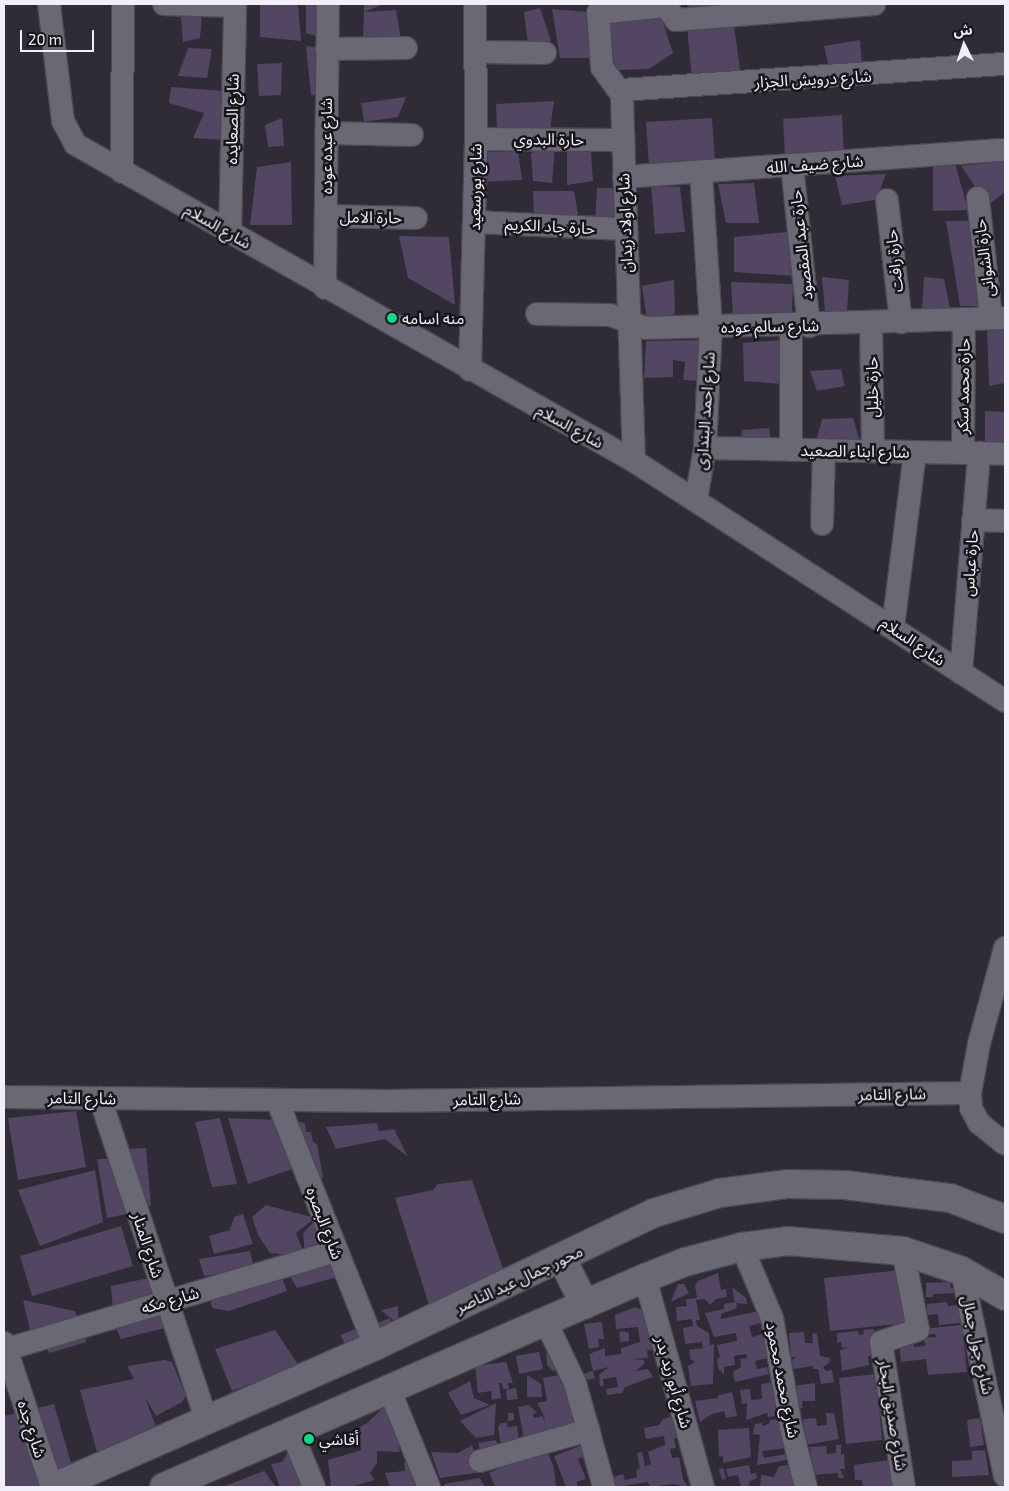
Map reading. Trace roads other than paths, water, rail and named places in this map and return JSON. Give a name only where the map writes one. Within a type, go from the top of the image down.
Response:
[{"type":"street","name":"شارع السلام","points":[[49,4],[67,134],[80,148],[634,461],[894,627],[1005,701]]},
{"type":"street","points":[[122,172],[123,4]]},
{"type":"street","points":[[164,4],[235,5]]},
{"type":"street","name":"شارع عبده عوده","points":[[325,288],[328,4]]},
{"type":"street","name":"شارع بورسعيد","points":[[470,370],[476,139],[475,4]]},
{"type":"street","points":[[621,90],[602,67],[596,17],[601,11],[618,7],[666,6],[676,20],[874,4]]},
{"type":"street","name":"شارع الصعايده","points":[[230,233],[235,5]]},
{"type":"street","points":[[327,49],[406,48]]},
{"type":"street","points":[[476,52],[544,53]]},
{"type":"street","name":"شارع درويش الجزار","points":[[621,90],[1005,64]]},
{"type":"street","name":"شارع اولاد زيدان","points":[[621,90],[634,461]]},
{"type":"street","points":[[326,133],[412,134]]},
{"type":"street","name":"حارة البدوي","points":[[476,139],[623,140]]},
{"type":"street","name":"شارع ضيف الله","points":[[624,177],[1005,150]]},
{"type":"street","name":"حارة عبد المقصود","points":[[791,450],[800,326],[792,165]]},
{"type":"street","name":"شارع احمد البندارى","points":[[696,500],[705,448],[711,327],[701,172]]},
{"type":"street","name":"حارة الشوانى","points":[[978,198],[998,318]]},
{"type":"street","name":"حارة رافت","points":[[887,200],[900,322]]},
{"type":"street","name":"حارة الامل","points":[[326,216],[416,218]]},
{"type":"street","name":"حارة جاد الكريم","points":[[474,222],[626,229]]},
{"type":"street","name":"شارع سالم عوده","points":[[537,314],[610,315],[646,328],[800,326],[998,318]]},
{"type":"street","name":"حارة محمد سكر","points":[[964,319],[971,453]]},
{"type":"street","name":"حارة خليل","points":[[871,323],[873,451]]},
{"type":"street","name":"شارع ابناء الصعيد","points":[[705,448],[1005,454]]},
{"type":"street","points":[[822,524],[824,450]]},
{"type":"street","points":[[894,627],[915,452]]},
{"type":"street","name":"حارة عباس","points":[[961,673],[973,520],[971,453]]},
{"type":"street","points":[[973,520],[1005,521]]},
{"type":"street","points":[[1005,948],[998,998],[970,1093],[971,1108],[979,1123],[1005,1144]]},
{"type":"street","name":"شارع التامر","points":[[4,1097],[277,1100],[970,1093]]},
{"type":"street","name":"شارع المنار","points":[[100,1098],[207,1421]]},
{"type":"street","name":"شارع البصره","points":[[277,1100],[375,1346]]},
{"type":"street","name":"محور جمال عبد الناصر","points":[[53,1487],[375,1346],[654,1214],[720,1193],[788,1184],[916,1192],[950,1198],[1005,1219]]},
{"type":"street","points":[[180,1484],[645,1278],[685,1262],[742,1247],[788,1241],[903,1251],[962,1272],[1005,1296]]},
{"type":"street","name":"شارع محمد محمود","points":[[742,1247],[774,1326],[791,1427],[806,1487]]},
{"type":"street","name":"شارع مكه","points":[[4,1347],[336,1251]]},
{"type":"street","name":"شارع صديق البحار","points":[[903,1251],[918,1330],[881,1342],[904,1487]]},
{"type":"street","points":[[562,1259],[584,1305]]},
{"type":"street","name":"شارع جول جمال","points":[[962,1272],[1005,1476]]},
{"type":"street","name":"شارع أبو زيد بدر","points":[[645,1278],[703,1487]]},
{"type":"street","points":[[546,1322],[575,1383],[604,1487]]},
{"type":"street","name":"شارع جده","points":[[4,1347],[53,1487]]},
{"type":"street","points":[[390,1391],[429,1487]]},
{"type":"street","points":[[480,1461],[589,1430]]},
{"type":"street","points":[[292,1433],[314,1487]]},
{"type":"place","name":"منه اسامه","points":[[392,318]]},
{"type":"place","name":"أقاشي","points":[[309,1439]]}]
